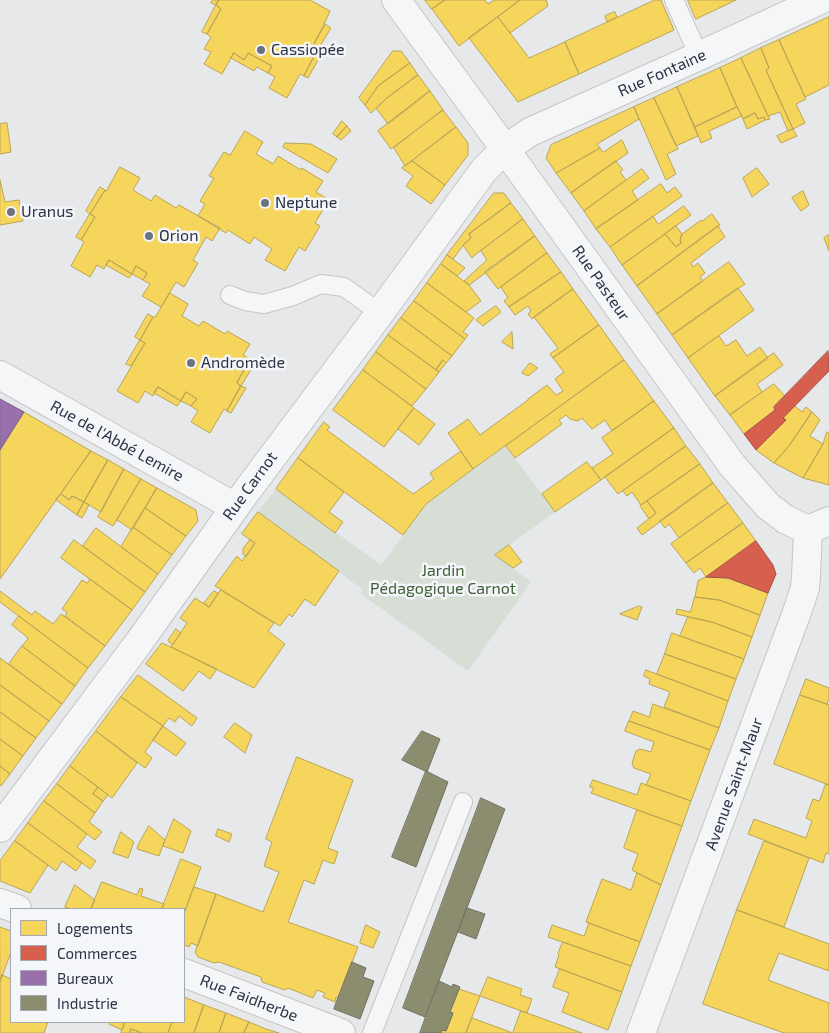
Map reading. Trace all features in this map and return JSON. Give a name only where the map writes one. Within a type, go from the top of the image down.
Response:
[{"type":"street","name":"Rue Pasteur","points":[[396,0],[732,465],[768,506],[785,520],[818,526]]},
{"type":"street","name":"Rue Fontaine","points":[[505,149],[542,126],[820,0]]},
{"type":"street","name":"Rue Carnot","points":[[0,828],[484,170],[505,149]]},
{"type":"street","name":"Rue de l'Abbé Lemire","points":[[0,375],[235,507]]},
{"type":"street","name":"Avenue Saint-Maur","points":[[641,1033],[797,612],[818,526]]},
{"type":"street","points":[[0,903],[14,908]]},
{"type":"street","name":"Rue Faidherbe","points":[[185,973],[341,1033]]},
{"type":"lane","points":[[674,0],[699,56]]},
{"type":"lane","points":[[230,295],[245,301],[264,304],[293,296],[321,284],[344,287],[380,313]]},
{"type":"lane","points":[[372,1033],[462,802]]},
{"type":"green space","name":"Jardin Pédagogique Carnot","points":[[506,446],[555,512],[495,555],[531,582],[468,671],[361,594],[363,590],[258,512],[276,489],[381,565],[426,504]]},
{"type":"building: Logements","points":[[213,0],[219,0],[216,5],[211,3]]},
{"type":"building: Logements","name":"Cassiopée","points":[[219,0],[310,0],[330,11],[312,48],[317,51],[304,76],[300,74],[287,98],[269,88],[275,77],[268,73],[272,66],[248,53],[244,60],[234,53],[222,74],[204,64],[211,52],[204,49],[211,37],[207,34],[221,9],[216,5]]},
{"type":"building: Logements","points":[[425,0],[445,0],[432,9]]},
{"type":"building: Logements","points":[[445,0],[485,0],[488,4],[494,0],[520,0],[459,46],[432,9]]},
{"type":"building: Logements","points":[[520,0],[546,0],[548,6],[510,33],[498,17]]},
{"type":"building: Logements","points":[[655,0],[661,0],[674,30],[579,74],[565,42]]},
{"type":"building: Logements","points":[[688,0],[736,0],[696,19]]},
{"type":"building: Logements","points":[[216,5],[221,9],[207,34],[202,32]]},
{"type":"building: Logements","points":[[615,12],[617,17],[607,22],[605,16]]},
{"type":"building: Logements","points":[[498,17],[529,58],[565,42],[579,74],[518,102],[469,38]]},
{"type":"building: Logements","points":[[829,17],[829,85],[805,97],[779,40]]},
{"type":"building: Logements","points":[[325,24],[331,28],[317,51],[312,48]]},
{"type":"building: Logements","points":[[779,40],[806,99],[796,104],[805,123],[793,129],[766,70],[769,68],[761,48]]},
{"type":"building: Logements","points":[[761,48],[769,68],[766,70],[793,129],[788,131],[780,112],[768,116],[741,58]]},
{"type":"building: Logements","points":[[317,51],[322,53],[308,78],[304,76]]},
{"type":"building: Logements","points":[[393,51],[401,51],[410,63],[378,86],[365,105],[359,98]]},
{"type":"building: Logements","points":[[234,53],[244,60],[248,53],[272,66],[268,73],[257,67],[254,71],[231,58]]},
{"type":"building: Logements","points":[[741,58],[770,119],[765,120],[764,117],[758,119],[755,113],[743,119],[737,107],[720,68]]},
{"type":"building: Logements","points":[[410,63],[418,75],[387,98],[371,113],[365,105],[378,86]]},
{"type":"building: Logements","points":[[720,68],[737,107],[695,127],[677,87]]},
{"type":"building: Logements","points":[[418,75],[430,91],[388,124],[376,108]]},
{"type":"building: Logements","points":[[677,87],[698,136],[676,146],[654,98]]},
{"type":"building: Logements","points":[[430,91],[443,110],[391,149],[378,131]]},
{"type":"building: Logements","points":[[654,98],[678,149],[667,154],[676,174],[666,180],[634,107]]},
{"type":"building: Logements","points":[[634,107],[639,119],[597,144],[600,148],[556,173],[546,158],[551,145]]},
{"type":"building: Logements","points":[[737,107],[742,116],[709,131],[712,138],[701,143],[695,127]]},
{"type":"building: Logements","points":[[443,110],[456,127],[405,166],[394,148]]},
{"type":"building: Logements","points":[[755,113],[758,119],[764,117],[765,120],[747,129],[743,119]]},
{"type":"building: Logements","points":[[342,121],[347,126],[337,137],[333,134]]},
{"type":"building: Logements","points":[[7,123],[11,152],[0,154],[0,124]]},
{"type":"building: Logements","points":[[347,126],[351,131],[341,140],[337,137]]},
{"type":"building: Logements","points":[[456,127],[468,143],[468,155],[445,185],[412,161]]},
{"type":"building: Logements","points":[[793,129],[797,136],[781,143],[777,136]]},
{"type":"building: Logements","name":"Neptune","points":[[245,131],[263,142],[256,154],[273,164],[278,156],[323,181],[316,192],[329,200],[315,223],[320,226],[305,251],[299,247],[285,271],[265,260],[272,249],[254,237],[250,244],[228,230],[226,233],[198,216],[205,204],[200,201],[214,178],[209,176],[224,152],[230,155]]},
{"type":"building: Logements","points":[[622,140],[628,153],[571,193],[556,173],[600,148],[603,152]]},
{"type":"building: Logements","points":[[285,143],[311,144],[337,159],[328,173],[283,147]]},
{"type":"building: Logements","points":[[412,161],[445,185],[431,204],[406,186],[413,176],[402,168]]},
{"type":"building: Logements","points":[[616,161],[623,170],[620,172],[626,180],[584,211],[571,193]]},
{"type":"building: Logements","name":"Orion","points":[[120,167],[140,178],[133,190],[151,201],[155,195],[176,208],[179,205],[220,228],[212,241],[206,237],[193,260],[198,263],[184,287],[176,282],[161,307],[142,296],[150,284],[143,280],[147,273],[136,266],[132,274],[109,260],[104,269],[97,265],[90,277],[71,266],[84,242],[81,240],[95,217],[90,214]]},
{"type":"building: Logements","points":[[757,168],[769,184],[752,197],[743,178]]},
{"type":"building: Logements","points":[[642,169],[649,178],[632,191],[638,200],[596,229],[584,211]]},
{"type":"building: Logements","name":"Uranus","points":[[0,180],[5,202],[19,200],[23,221],[0,225]]},
{"type":"building: Logements","points":[[661,184],[667,193],[675,187],[682,196],[610,247],[596,229]]},
{"type":"building: Logements","points":[[100,187],[105,190],[90,214],[86,211]]},
{"type":"building: Logements","points":[[803,191],[809,205],[801,211],[792,198]]},
{"type":"building: Logements","points":[[494,193],[504,193],[511,203],[469,234],[471,238],[453,259],[447,255]]},
{"type":"building: Logements","points":[[511,203],[523,219],[472,258],[463,245],[471,238],[469,234]]},
{"type":"building: Logements","points":[[684,206],[691,215],[622,265],[610,247],[653,216],[658,224]]},
{"type":"building: Logements","points":[[90,214],[95,217],[81,240],[76,237]]},
{"type":"building: Logements","points":[[712,214],[720,225],[637,286],[622,265],[665,234],[676,247],[681,243],[682,234]]},
{"type":"building: Logements","points":[[523,219],[535,236],[469,285],[464,281],[487,260],[481,251]]},
{"type":"building: Logements","points":[[676,226],[682,234],[681,243],[676,247],[665,234]]},
{"type":"building: Logements","points":[[718,226],[725,237],[691,263],[693,267],[698,263],[705,273],[700,277],[703,281],[657,314],[637,286]]},
{"type":"building: Logements","points":[[829,235],[829,251],[824,238]]},
{"type":"building: Logements","points":[[535,236],[547,253],[498,289],[485,272]]},
{"type":"building: Logements","points":[[547,253],[561,272],[509,307],[504,301],[508,298],[501,287]]},
{"type":"building: Logements","points":[[447,255],[465,268],[457,276],[441,264]]},
{"type":"building: Logements","points":[[109,260],[132,274],[129,278],[106,265]]},
{"type":"building: Logements","points":[[729,262],[745,284],[672,335],[657,314]]},
{"type":"building: Logements","points":[[441,264],[469,285],[481,301],[466,312],[427,283]]},
{"type":"building: Logements","points":[[136,266],[147,273],[143,280],[132,274]]},
{"type":"building: Logements","points":[[561,272],[573,289],[532,319],[528,314],[531,311],[528,306],[515,315],[509,307]]},
{"type":"building: Logements","points":[[427,283],[474,318],[463,332],[468,335],[465,339],[414,301]]},
{"type":"building: Logements","points":[[738,288],[754,310],[688,358],[672,335]]},
{"type":"building: Logements","points":[[573,289],[599,325],[553,358],[550,354],[558,348],[534,317]]},
{"type":"building: Logements","name":"Andromède","points":[[170,293],[188,304],[182,316],[199,326],[203,321],[225,334],[227,331],[250,344],[243,355],[250,359],[237,383],[241,386],[227,411],[224,409],[210,433],[191,422],[198,411],[191,406],[197,399],[186,392],[181,401],[158,387],[153,396],[145,391],[138,403],[117,391],[145,343],[140,340]]},
{"type":"building: Logements","points":[[414,301],[465,339],[452,356],[401,318]]},
{"type":"building: Logements","points":[[496,306],[501,312],[483,326],[476,320]]},
{"type":"building: Logements","points":[[148,314],[153,317],[140,340],[135,337]]},
{"type":"building: Logements","points":[[401,318],[452,356],[446,363],[443,360],[436,370],[388,335]]},
{"type":"building: Logements","points":[[599,325],[624,360],[473,469],[448,433],[468,419],[480,435],[547,385],[556,395],[563,391],[555,379],[564,372],[553,358]]},
{"type":"building: Logements","points":[[512,332],[513,349],[502,342]]},
{"type":"building: Logements","points":[[388,335],[439,372],[426,389],[376,352]]},
{"type":"building: Logements","points":[[719,336],[726,346],[736,340],[747,356],[760,347],[768,358],[715,396],[688,358]]},
{"type":"building: Logements","points":[[140,340],[145,343],[131,366],[126,364]]},
{"type":"building: Logements","points":[[376,352],[426,389],[412,406],[363,370]]},
{"type":"building: Logements","points":[[774,353],[783,365],[757,384],[762,392],[730,415],[715,396]]},
{"type":"building: Logements","points":[[250,359],[255,363],[241,386],[237,383]]},
{"type":"building: Logements","points":[[443,360],[446,363],[439,372],[436,370]]},
{"type":"building: Logements","points":[[624,360],[654,401],[612,431],[605,420],[592,429],[582,418],[578,421],[570,419],[566,415],[559,420],[562,424],[515,458],[506,446]]},
{"type":"building: Logements","points":[[530,363],[538,368],[528,376],[522,373]]},
{"type":"building: Logements","points":[[363,370],[414,408],[384,447],[333,410]]},
{"type":"building: Logements","points":[[774,384],[785,396],[774,407],[775,410],[744,434],[730,415]]},
{"type":"building: Logements","points":[[241,386],[246,388],[231,413],[227,411]]},
{"type":"building: Logements","points":[[158,387],[181,401],[177,406],[154,393]]},
{"type":"building: Logements","points":[[186,392],[197,399],[191,406],[181,401]]},
{"type":"building: Logements","points":[[654,401],[674,428],[601,480],[592,468],[613,454],[602,438]]},
{"type":"building: Logements","points":[[795,406],[802,412],[806,407],[812,412],[789,446],[774,463],[756,450],[786,420],[783,418]]},
{"type":"building: Logements","points":[[414,408],[435,424],[419,445],[398,429]]},
{"type":"building: Logements","points":[[24,412],[91,451],[0,579],[0,450]]},
{"type":"building: Logements","points":[[812,412],[820,420],[810,436],[823,444],[803,478],[774,463],[789,446]]},
{"type":"building: Logements","points":[[324,422],[330,427],[327,430],[413,494],[434,479],[430,473],[461,451],[473,469],[426,504],[403,535],[298,458]]},
{"type":"building: Logements","points":[[674,428],[686,446],[618,494],[605,477]]},
{"type":"building: Logements","points":[[827,432],[829,433],[829,485],[803,478],[823,444]]},
{"type":"building: Logements","points":[[686,446],[700,464],[641,505],[632,492],[627,496],[623,491]]},
{"type":"building: Logements","points":[[91,451],[108,460],[84,502],[72,496],[69,500],[61,494]]},
{"type":"building: Logements","points":[[298,458],[344,492],[329,512],[343,522],[335,533],[276,489]]},
{"type":"building: Logements","points":[[108,460],[124,469],[101,512],[84,502]]},
{"type":"building: Logements","points":[[587,462],[601,480],[555,512],[542,494]]},
{"type":"building: Logements","points":[[700,464],[713,483],[642,535],[637,528],[656,513],[647,501]]},
{"type":"building: Logements","points":[[124,469],[141,479],[113,526],[98,517]]},
{"type":"building: Logements","points":[[141,479],[157,488],[132,530],[117,520]]},
{"type":"building: Logements","points":[[713,483],[728,503],[679,538],[669,524],[665,528],[660,521]]},
{"type":"building: Logements","points":[[157,488],[196,510],[198,521],[186,536],[145,508]]},
{"type":"building: Logements","points":[[61,494],[69,500],[73,496],[84,502],[77,515],[56,500]]},
{"type":"building: Logements","points":[[647,501],[656,513],[649,519],[640,506]]},
{"type":"building: Logements","points":[[84,502],[89,505],[82,518],[77,515]]},
{"type":"building: Logements","points":[[728,503],[743,523],[686,563],[671,544]]},
{"type":"building: Logements","points":[[145,508],[186,536],[172,555],[133,527]]},
{"type":"building: Logements","points":[[258,512],[339,571],[315,606],[305,599],[292,617],[289,614],[280,626],[215,586],[237,556],[242,561],[255,543],[242,534]]},
{"type":"building: Logements","points":[[743,523],[756,541],[706,577],[700,568],[694,573],[686,563]]},
{"type":"building: Logements","points":[[133,527],[172,555],[158,574],[121,547]]},
{"type":"building: Logements","points":[[96,528],[158,574],[145,592],[83,546]]},
{"type":"building: Logements","points":[[74,540],[145,592],[132,610],[61,558]]},
{"type":"building: Logements","points":[[250,540],[255,543],[246,557],[243,554],[243,549]]},
{"type":"building: Logements","points":[[509,545],[522,562],[513,568],[495,555]]},
{"type":"building: Logements","points":[[706,577],[728,578],[768,593],[760,615],[719,600],[695,597],[698,581]]},
{"type":"building: Logements","points":[[90,579],[132,610],[105,646],[65,616],[67,612],[62,609],[82,580],[87,583]]},
{"type":"building: Logements","points":[[221,590],[274,623],[268,631],[285,644],[254,688],[171,647],[187,623],[180,618],[195,598],[209,607]]},
{"type":"building: Logements","points":[[0,591],[32,615],[35,611],[53,624],[61,614],[105,646],[88,668],[0,602]]},
{"type":"building: Logements","points":[[214,591],[218,593],[209,607],[204,603]]},
{"type":"building: Logements","points":[[695,597],[719,600],[760,615],[752,637],[712,622],[676,614],[677,609],[690,612]]},
{"type":"building: Logements","points":[[639,606],[642,607],[637,620],[620,614]]},
{"type":"building: Logements","points":[[19,616],[88,668],[75,686],[22,646],[28,639],[12,625]]},
{"type":"building: Logements","points":[[688,617],[712,622],[752,637],[744,659],[680,636]]},
{"type":"building: Logements","points":[[176,629],[181,633],[172,645],[168,641]]},
{"type":"building: Logements","points":[[672,633],[744,659],[736,679],[665,654]]},
{"type":"building: Logements","points":[[162,643],[217,669],[210,679],[199,671],[183,691],[146,664]]},
{"type":"building: Logements","points":[[22,646],[75,686],[62,704],[9,664]]},
{"type":"building: Logements","points":[[665,654],[736,679],[728,701],[657,674]]},
{"type":"building: Logements","points":[[0,658],[62,704],[49,721],[0,685]]},
{"type":"building: Logements","points":[[646,670],[728,701],[719,728],[664,707],[670,692],[649,684],[650,679],[644,676]]},
{"type":"building: Logements","points":[[138,675],[197,718],[192,726],[179,716],[175,722],[169,718],[163,726],[121,697]]},
{"type":"building: Logements","points":[[806,679],[829,688],[827,704],[800,695]]},
{"type":"building: Logements","points":[[0,685],[49,721],[36,738],[0,712]]},
{"type":"building: Logements","points":[[800,695],[829,705],[829,785],[774,764]]},
{"type":"building: Logements","points":[[121,697],[163,726],[145,752],[152,758],[145,768],[96,731]]},
{"type":"building: Logements","points":[[653,704],[719,728],[710,750],[629,721],[633,711],[649,717]]},
{"type":"building: Logements","points":[[0,712],[36,738],[23,756],[0,739]]},
{"type":"building: Logements","points":[[629,721],[710,750],[691,801],[646,785],[651,774],[634,768],[632,763],[636,751],[640,749],[651,752],[654,742],[625,731]]},
{"type":"building: Logements","points":[[235,723],[252,735],[245,753],[224,737]]},
{"type":"building: Logements","points":[[163,726],[186,743],[176,756],[153,740]]},
{"type":"building: Logements","points":[[96,731],[137,763],[112,798],[70,766]]},
{"type":"building: Logements","points":[[0,739],[23,756],[10,774],[0,766]]},
{"type":"building: Logements","points":[[297,757],[353,780],[328,848],[338,852],[334,864],[323,860],[314,884],[304,880],[288,922],[358,947],[335,1002],[323,997],[325,993],[317,990],[313,998],[288,988],[285,990],[262,982],[261,977],[219,962],[214,963],[198,957],[195,952],[216,894],[263,912],[279,872],[264,866],[272,842],[266,839]]},
{"type":"building: Logements","points":[[0,766],[10,774],[1,786],[0,785]]},
{"type":"building: Logements","points":[[70,766],[98,787],[93,794],[103,801],[95,813],[57,784]]},
{"type":"building: Logements","points":[[593,780],[637,795],[641,783],[691,801],[682,826],[591,793],[594,788],[590,787]]},
{"type":"building: Logements","points":[[57,784],[95,813],[89,822],[102,832],[95,840],[44,801]]},
{"type":"building: Logements","points":[[826,784],[829,785],[829,854],[826,853],[823,863],[748,834],[754,819],[806,838],[812,821],[806,818],[813,799],[819,801]]},
{"type":"building: Logements","points":[[98,787],[108,795],[103,801],[93,794]]},
{"type":"building: Logements","points":[[44,801],[87,834],[77,847],[96,861],[90,869],[28,823]]},
{"type":"building: Logements","points":[[637,810],[682,826],[661,885],[632,870],[638,854],[624,848]]},
{"type":"building: Logements","points":[[174,819],[191,831],[183,853],[163,846]]},
{"type":"building: Logements","points":[[28,823],[82,863],[76,871],[62,861],[56,871],[15,841]]},
{"type":"building: Logements","points":[[149,826],[165,840],[159,856],[137,849]]},
{"type":"building: Logements","points":[[218,829],[232,834],[229,842],[216,836]]},
{"type":"building: Logements","points":[[121,832],[134,842],[128,858],[113,853]]},
{"type":"building: Logements","points":[[15,841],[48,865],[30,893],[0,881],[0,861]]},
{"type":"building: Logements","points":[[764,841],[809,858],[784,927],[737,910]]},
{"type":"building: Logements","points":[[181,859],[201,867],[185,911],[185,908],[162,908]]},
{"type":"building: Logements","points":[[637,873],[661,885],[640,942],[586,922],[602,879],[631,890]]},
{"type":"building: Logements","points":[[102,882],[137,895],[140,888],[143,889],[141,896],[164,904],[162,908],[91,908]]},
{"type":"building: Logements","points":[[75,885],[95,900],[91,908],[65,907]]},
{"type":"building: Logements","points":[[194,887],[216,894],[198,946],[191,943],[189,947],[185,945],[185,911]]},
{"type":"building: Logements","points":[[737,910],[829,944],[829,971],[779,953],[768,980],[829,1003],[829,1033],[784,1033],[703,1004]]},
{"type":"building: Logements","points":[[589,923],[640,942],[631,966],[548,937],[552,925],[584,936]]},
{"type":"building: Logements","points":[[366,925],[380,932],[373,948],[360,943]]},
{"type":"building: Logements","points":[[0,927],[10,931],[10,955],[0,982]]},
{"type":"building: Logements","points":[[563,942],[631,966],[622,992],[555,967]]},
{"type":"building: Logements","points":[[560,969],[622,992],[608,1030],[562,1012],[569,993],[553,987]]},
{"type":"building: Logements","points":[[2,975],[10,979],[10,1023],[48,1023],[44,1033],[0,1033],[0,982]]},
{"type":"building: Logements","points":[[488,977],[522,989],[520,995],[532,999],[527,1013],[480,996]]},
{"type":"building: Logements","points":[[459,989],[480,996],[466,1033],[441,1033],[442,1030],[446,1031],[453,1013],[450,1012]]},
{"type":"building: Logements","points":[[185,997],[204,1005],[194,1033],[168,1033],[172,1023],[185,1023]]},
{"type":"building: Logements","points":[[204,1005],[226,1013],[219,1033],[194,1033]]},
{"type":"building: Logements","points":[[521,1011],[527,1013],[582,1033],[513,1033]]},
{"type":"building: Logements","points":[[226,1013],[249,1022],[244,1033],[219,1033]]},
{"type":"building: Logements","points":[[472,1018],[513,1033],[466,1033]]},
{"type":"building: Logements","points":[[249,1022],[266,1029],[279,1033],[244,1033]]},
{"type":"building: Logements","points":[[110,1023],[125,1023],[122,1030]]},
{"type":"building: Logements","points":[[125,1023],[172,1023],[168,1033],[142,1033],[131,1029],[130,1033],[121,1033]]},
{"type":"building: Logements","points":[[131,1029],[142,1033],[130,1033]]},
{"type":"building: Commerces","points":[[828,351],[829,371],[783,418],[786,420],[756,450],[744,434],[775,410],[774,407]]},
{"type":"building: Commerces","points":[[756,541],[773,565],[776,574],[768,593],[728,578],[706,577]]},
{"type":"building: Bureaux","points":[[0,399],[24,412],[0,450]]},
{"type":"building: Industrie","points":[[422,731],[440,739],[427,772],[402,760]]},
{"type":"building: Industrie","points":[[426,771],[448,782],[416,867],[392,857]]},
{"type":"building: Industrie","points":[[481,798],[505,809],[425,1017],[403,1008]]},
{"type":"building: Industrie","points":[[467,908],[485,914],[476,939],[458,932]]},
{"type":"building: Industrie","points":[[352,962],[366,968],[363,977],[374,981],[360,1019],[334,1009]]},
{"type":"building: Industrie","points":[[439,981],[452,987],[453,984],[460,987],[450,1012],[453,1013],[446,1031],[442,1030],[441,1033],[420,1033]]},
{"type":"place","name":"Cassiopée","points":[[261,50]]},
{"type":"place","name":"Neptune","points":[[265,203]]},
{"type":"place","name":"Uranus","points":[[11,212]]},
{"type":"place","name":"Orion","points":[[149,236]]},
{"type":"place","name":"Andromède","points":[[191,363]]}]
